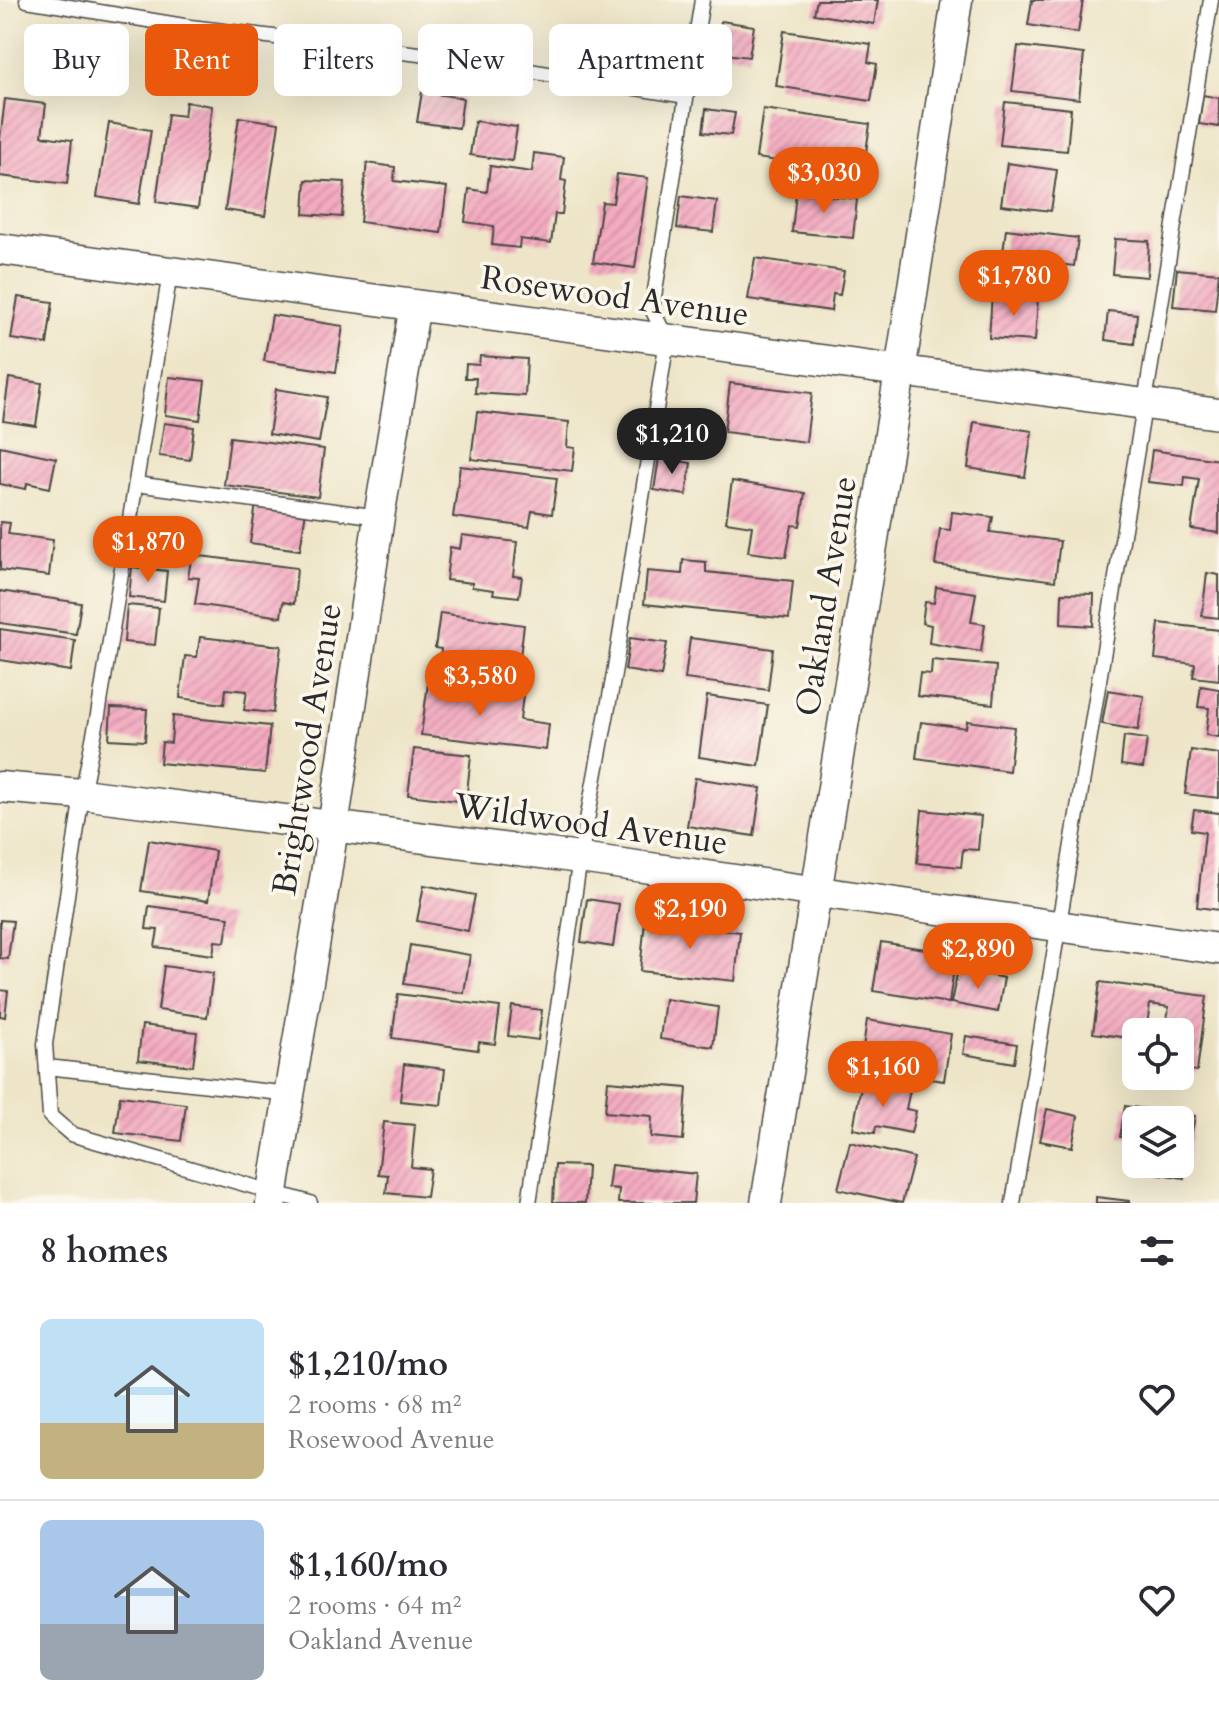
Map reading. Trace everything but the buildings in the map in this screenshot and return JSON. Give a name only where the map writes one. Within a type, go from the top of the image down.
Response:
[{"type":"street","name":"Oakland Avenue","points":[[766,1203],[957,0]]},
{"type":"street","name":"Rosewood Avenue","points":[[0,249],[1219,414]]},
{"type":"street","name":"Brightwood Avenue","points":[[272,1198],[415,305]]},
{"type":"street","name":"Wildwood Avenue","points":[[0,787],[82,794],[580,858],[1219,949]]},
{"type":"lane","points":[[27,0],[190,27],[436,56],[549,74]]},
{"type":"lane","points":[[698,24],[702,0]]},
{"type":"lane","points":[[1013,1203],[1211,0]]},
{"type":"lane","points":[[529,1203],[580,858],[613,680],[667,340],[652,309],[686,96]]},
{"type":"lane","points":[[170,273],[98,715],[82,794],[45,1044],[50,1116],[71,1134],[272,1198],[310,1203]]},
{"type":"lane","points":[[136,484],[379,517]]},
{"type":"lane","points":[[47,1067],[290,1094]]}]
